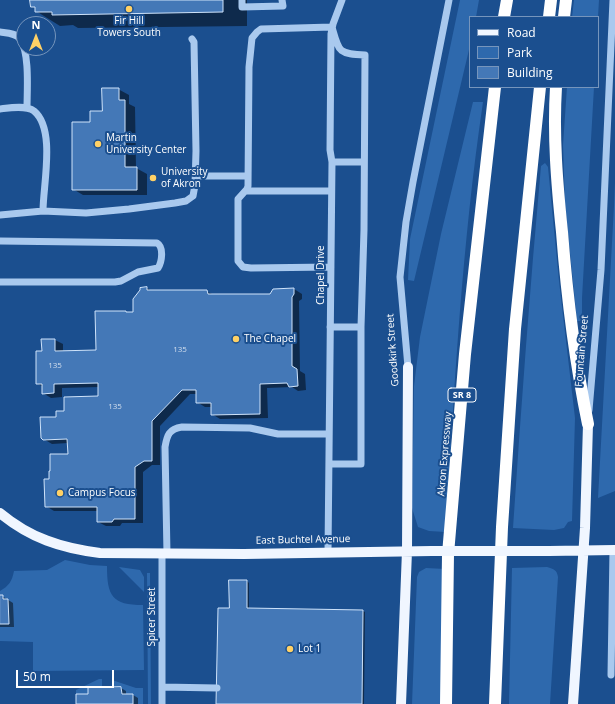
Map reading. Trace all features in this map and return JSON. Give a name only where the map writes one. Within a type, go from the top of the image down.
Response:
[{"type":"highway","points":[[504,16],[507,0]]},
{"type":"highway","points":[[549,16],[551,0]]},
{"type":"highway","points":[[564,16],[566,0]]},
{"type":"highway","name":"Akron Expressway","points":[[446,704],[448,554],[465,354],[495,88]]},
{"type":"highway","points":[[496,704],[502,527],[514,337],[540,88]]},
{"type":"highway","points":[[556,88],[554,117],[556,160],[566,284],[579,382],[588,424]]},
{"type":"main road","name":"Goodkirk Street","points":[[401,704],[407,551],[408,367]]},
{"type":"main road","name":"Fountain Street","points":[[573,704],[584,550],[588,424]]},
{"type":"main road","name":"East Buchtel Avenue","points":[[0,513],[26,531],[59,546],[100,553],[165,554],[614,550]]},
{"type":"street","points":[[242,0],[242,7],[283,6],[282,0]]},
{"type":"street","name":"Chapel Drive","points":[[328,552],[332,162],[330,150],[331,34],[332,27],[342,0]]},
{"type":"street","name":"Goodkirk Street","points":[[408,367],[400,277],[406,222],[449,0]]},
{"type":"street","name":"Fountain Street","points":[[588,424],[601,270],[613,0]]},
{"type":"street","points":[[329,464],[361,464],[361,326],[363,292],[365,55],[346,54],[338,47],[332,27],[260,29],[252,38],[249,67],[248,186],[246,191],[238,199],[238,261],[243,267],[331,267]]},
{"type":"street","points":[[0,32],[11,33],[17,36],[22,44],[26,56],[27,108]]},
{"type":"street","points":[[0,215],[43,211],[86,213],[129,209],[186,201],[193,196],[196,176],[195,71],[194,42],[192,39]]},
{"type":"street","points":[[0,109],[27,108],[34,111],[44,127],[47,148],[43,211]]},
{"type":"street","points":[[332,162],[364,162]]},
{"type":"street","points":[[196,176],[248,176]]},
{"type":"street","points":[[246,191],[331,191]]},
{"type":"street","points":[[0,241],[157,243],[161,248],[160,264],[158,268],[138,272],[121,281],[79,283],[0,282]]},
{"type":"street","points":[[330,327],[361,326]]},
{"type":"street","name":"Spicer Street","points":[[162,704],[165,554],[165,447],[169,433],[175,428],[182,427],[250,428],[278,434],[330,434]]},
{"type":"street","points":[[611,675],[614,550]]},
{"type":"street","points":[[162,687],[217,688]]},
{"type":"green space","points":[[460,0],[479,0],[476,16],[469,16],[469,49],[414,281],[408,280],[410,239]]},
{"type":"green space","points":[[574,0],[599,0],[598,16],[572,16]]},
{"type":"green space","points":[[567,88],[594,88],[582,321],[577,321],[565,204],[563,145]]},
{"type":"green space","points":[[473,102],[483,102],[469,209],[464,262],[446,532],[429,531],[418,527],[412,508],[414,386],[420,337],[441,234]]},
{"type":"green space","points":[[545,163],[548,167],[559,281],[575,418],[572,521],[568,522],[564,528],[554,530],[513,528],[537,211],[541,166]]},
{"type":"green space","points":[[615,182],[615,491],[598,498],[614,206]]},
{"type":"green space","points":[[65,560],[90,565],[107,566],[108,585],[113,597],[124,603],[143,605],[144,670],[33,671],[33,642],[0,641],[0,624],[9,624],[8,599],[3,599],[3,595],[0,595],[0,591],[10,583],[14,571],[47,570]]},
{"type":"green space","points":[[119,567],[140,570],[144,577],[144,592]]},
{"type":"green space","points":[[547,567],[555,570],[558,577],[550,704],[509,704],[512,568]]},
{"type":"green space","points":[[426,568],[445,569],[441,704],[412,704],[417,577],[419,572]]},
{"type":"green space","points":[[147,573],[150,573],[151,704],[148,704]]},
{"type":"green space","points":[[102,679],[102,687],[89,688],[88,694],[76,694],[76,690]]},
{"type":"green space","points":[[112,680],[136,688],[143,688],[143,704],[133,704],[122,694],[121,687],[112,687]]},
{"type":"building","name":"Fir Hill Towers South","points":[[30,0],[223,0],[223,12],[52,15],[52,12],[35,12],[35,7],[31,7]]},
{"type":"building","name":"Martin University Center","points":[[102,88],[119,88],[119,100],[125,100],[125,167],[137,167],[137,190],[72,190],[72,122],[90,122],[90,111],[102,111]]},
{"type":"building","points":[[147,287],[147,290],[207,290],[208,294],[270,294],[273,289],[294,288],[294,294],[292,297],[292,366],[297,369],[298,386],[289,387],[287,383],[260,384],[260,414],[211,415],[211,403],[196,403],[196,390],[182,390],[152,421],[152,461],[144,461],[135,467],[135,519],[114,519],[112,522],[97,522],[97,507],[45,507],[44,479],[49,479],[50,454],[68,454],[67,439],[43,440],[41,438],[40,417],[56,417],[56,411],[64,411],[64,397],[98,396],[98,383],[54,384],[54,393],[42,394],[42,384],[36,384],[36,351],[42,351],[41,339],[55,339],[55,351],[96,350],[95,311],[133,312],[133,299],[140,288]]},
{"type":"building","name":"Lot 1","points":[[229,580],[247,580],[247,608],[363,610],[362,704],[216,704],[218,608],[229,608]]},
{"type":"building","points":[[0,595],[3,595],[3,599],[8,599],[9,624],[0,624]]},
{"type":"building","points":[[121,687],[122,694],[133,694],[133,704],[76,704],[76,694],[88,694],[88,688]]},
{"type":"place","name":"Fir Hill Towers South","points":[[129,9]]},
{"type":"place","name":"Martin University Center","points":[[98,144]]},
{"type":"place","name":"University of Akron","points":[[153,178]]},
{"type":"place","name":"The Chapel","points":[[236,339]]},
{"type":"place","name":"Campus Focus","points":[[60,493]]},
{"type":"place","name":"Lot 1","points":[[290,649]]}]
